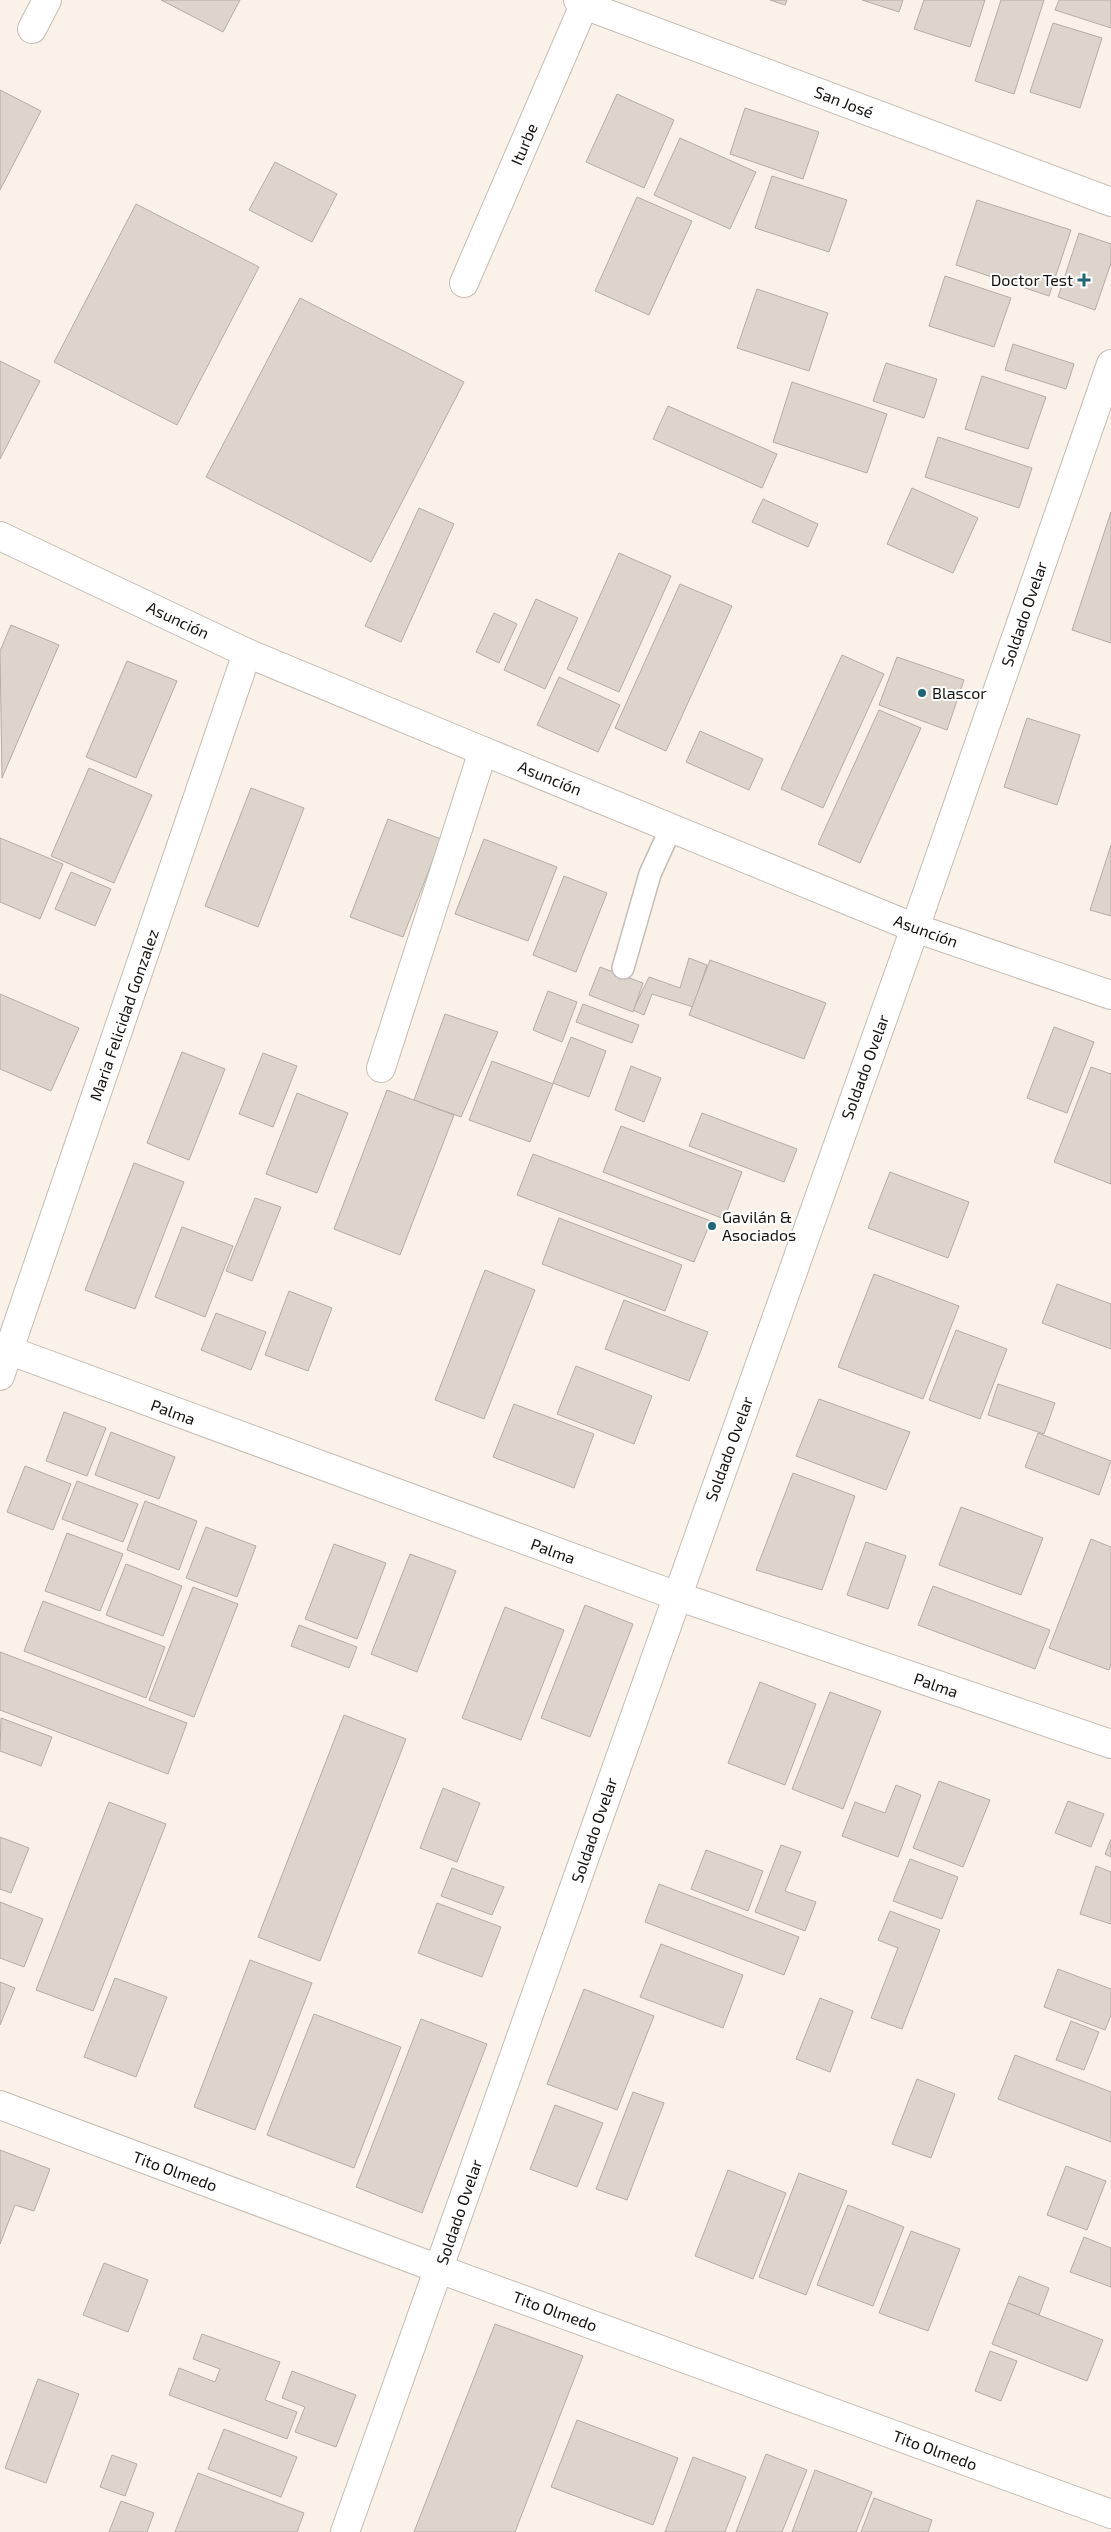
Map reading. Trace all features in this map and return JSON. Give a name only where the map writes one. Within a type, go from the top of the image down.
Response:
[{"type":"street","points":[[32,29],[47,0]]},
{"type":"street","name":"San José","points":[[581,2],[1111,202]]},
{"type":"street","name":"Iturbe","points":[[464,283],[581,2]]},
{"type":"street","name":"Soldado Ovelar","points":[[345,2532],[915,928],[1111,364]]},
{"type":"street","name":"Asunción","points":[[0,536],[247,653],[915,928],[1111,996]]},
{"type":"street","name":"Maria Felicidad Gonzalez","points":[[3,1358],[247,653]]},
{"type":"street","points":[[380,1068],[484,751]]},
{"type":"street","name":"Palma","points":[[3,1358],[677,1596],[1111,1744]]},
{"type":"street","name":"Tito Olmedo","points":[[0,2105],[439,2269],[1111,2514]]},
{"type":"street","points":[[1106,2532],[1111,2519]]},
{"type":"lane","points":[[623,968],[650,874],[671,828]]},
{"type":"building","points":[[161,0],[240,0],[223,32]]},
{"type":"building","points":[[770,0],[787,0],[785,5]]},
{"type":"building","points":[[862,0],[903,0],[899,12]]},
{"type":"building","points":[[924,0],[985,0],[970,47],[914,29]]},
{"type":"building","points":[[1001,0],[1044,0],[1014,94],[975,81]]},
{"type":"building","points":[[1059,0],[1111,0],[1111,28],[1055,10]]},
{"type":"building","points":[[1053,23],[1102,38],[1080,108],[1030,92]]},
{"type":"building","points":[[0,90],[41,111],[0,190]]},
{"type":"building","points":[[617,94],[674,120],[644,188],[586,162]]},
{"type":"building","points":[[745,108],[819,132],[803,179],[730,154]]},
{"type":"building","points":[[680,138],[756,172],[730,229],[654,195]]},
{"type":"building","points":[[275,162],[337,194],[312,242],[249,210]]},
{"type":"building","points":[[772,176],[847,200],[829,252],[755,228]]},
{"type":"building","points":[[637,197],[692,221],[649,315],[595,291]]},
{"type":"building","points":[[977,200],[1071,230],[1049,296],[956,265]]},
{"type":"building","points":[[136,204],[259,267],[177,425],[54,362]]},
{"type":"building","name":"Doctor Test","points":[[1079,233],[1111,244],[1111,263],[1095,310],[1058,297]]},
{"type":"building","points":[[945,276],[1011,298],[994,347],[929,326]]},
{"type":"building","points":[[757,289],[828,313],[809,371],[737,348]]},
{"type":"building","points":[[300,298],[464,382],[371,562],[206,477]]},
{"type":"building","points":[[1013,344],[1074,364],[1066,389],[1005,370]]},
{"type":"building","points":[[0,361],[40,381],[0,459]]},
{"type":"building","points":[[886,363],[937,379],[924,418],[873,401]]},
{"type":"building","points":[[982,376],[1046,397],[1028,449],[965,429]]},
{"type":"building","points":[[792,382],[887,414],[867,473],[773,442]]},
{"type":"building","points":[[668,406],[777,454],[762,488],[653,439]]},
{"type":"building","points":[[938,437],[1032,468],[1019,508],[925,477]]},
{"type":"building","points":[[912,488],[978,518],[953,573],[887,544]]},
{"type":"building","points":[[763,499],[818,524],[808,547],[752,522]]},
{"type":"building","points":[[419,508],[454,524],[401,642],[365,626]]},
{"type":"building","points":[[1111,512],[1111,643],[1072,630]]},
{"type":"building","points":[[619,553],[671,576],[619,692],[567,669]]},
{"type":"building","points":[[680,584],[732,606],[666,751],[615,728]]},
{"type":"building","points":[[536,599],[578,618],[545,689],[504,670]]},
{"type":"building","points":[[494,613],[517,624],[499,663],[476,652]]},
{"type":"building","points":[[11,625],[59,645],[2,778],[0,651]]},
{"type":"building","points":[[842,655],[884,674],[823,808],[781,789]]},
{"type":"building","name":"Blascor","points":[[897,657],[964,680],[947,730],[879,705]]},
{"type":"building","points":[[127,661],[177,681],[136,778],[86,757]]},
{"type":"building","points":[[559,677],[620,705],[598,752],[537,725]]},
{"type":"building","points":[[879,710],[921,728],[860,863],[818,844]]},
{"type":"building","points":[[1027,718],[1080,735],[1057,805],[1004,787]]},
{"type":"building","points":[[700,731],[763,759],[749,790],[686,762]]},
{"type":"building","points":[[89,768],[152,795],[114,883],[51,856]]},
{"type":"building","points":[[251,788],[304,808],[258,927],[205,906]]},
{"type":"building","points":[[388,819],[441,839],[403,937],[350,917]]},
{"type":"building","points":[[0,838],[63,864],[40,919],[0,902]]},
{"type":"building","points":[[484,839],[557,867],[528,941],[455,914]]},
{"type":"building","points":[[1111,845],[1111,916],[1090,910]]},
{"type":"building","points":[[71,872],[111,889],[95,926],[55,909]]},
{"type":"building","points":[[564,876],[607,893],[576,972],[533,955]]},
{"type":"building","points":[[689,958],[707,965],[693,1007],[652,994],[644,1015],[633,1010],[649,977],[680,988]]},
{"type":"building","points":[[710,960],[826,1003],[804,1059],[689,1015]]},
{"type":"building","points":[[600,967],[643,983],[633,1012],[589,995]]},
{"type":"building","points":[[548,991],[577,1002],[562,1042],[533,1030]]},
{"type":"building","points":[[0,994],[79,1028],[51,1091],[0,1069]]},
{"type":"building","points":[[583,1004],[639,1025],[632,1043],[576,1022]]},
{"type":"building","points":[[445,1014],[498,1032],[461,1117],[414,1100]]},
{"type":"building","points":[[1054,1027],[1094,1042],[1067,1113],[1027,1098]]},
{"type":"building","points":[[571,1037],[606,1051],[589,1097],[553,1083]]},
{"type":"building","points":[[182,1052],[225,1069],[189,1160],[147,1143]]},
{"type":"building","points":[[263,1053],[297,1066],[273,1127],[239,1114]]},
{"type":"building","points":[[492,1061],[553,1084],[530,1142],[469,1120]]},
{"type":"building","points":[[631,1066],[661,1078],[644,1122],[615,1110]]},
{"type":"building","points":[[1091,1067],[1111,1074],[1111,1184],[1054,1162]]},
{"type":"building","points":[[387,1090],[454,1115],[400,1255],[334,1229]]},
{"type":"building","points":[[297,1093],[348,1113],[317,1193],[266,1174]]},
{"type":"building","points":[[702,1113],[797,1149],[784,1182],[689,1146]]},
{"type":"building","points":[[621,1126],[742,1172],[724,1219],[603,1172]]},
{"type":"building","points":[[533,1154],[711,1221],[694,1262],[517,1195]]},
{"type":"building","points":[[134,1163],[184,1182],[135,1309],[85,1290]]},
{"type":"building","points":[[890,1172],[969,1202],[948,1258],[868,1228]]},
{"type":"building","points":[[255,1198],[281,1207],[252,1281],[226,1271]]},
{"type":"building","points":[[559,1218],[682,1265],[665,1311],[542,1264]]},
{"type":"building","points":[[182,1227],[233,1246],[205,1317],[155,1297]]},
{"type":"building","points":[[485,1270],[535,1290],[484,1419],[435,1400]]},
{"type":"building","points":[[874,1274],[959,1306],[923,1399],[838,1367]]},
{"type":"building","points":[[1057,1284],[1111,1304],[1111,1349],[1042,1323]]},
{"type":"building","points":[[289,1291],[332,1308],[308,1371],[265,1355]]},
{"type":"building","points":[[624,1300],[708,1332],[689,1381],[605,1349]]},
{"type":"building","points":[[216,1313],[266,1332],[251,1370],[201,1350]]},
{"type":"building","points":[[956,1330],[1007,1349],[980,1419],[929,1400]]},
{"type":"building","points":[[576,1366],[652,1396],[634,1444],[557,1414]]},
{"type":"building","points":[[998,1384],[1055,1403],[1044,1434],[988,1415]]},
{"type":"building","points":[[819,1399],[910,1432],[886,1490],[796,1456]]},
{"type":"building","points":[[514,1404],[594,1434],[574,1488],[493,1457]]},
{"type":"building","points":[[64,1412],[106,1428],[87,1476],[46,1461]]},
{"type":"building","points":[[111,1432],[175,1457],[159,1499],[95,1475]]},
{"type":"building","points":[[1038,1433],[1111,1461],[1099,1495],[1025,1467]]},
{"type":"building","points":[[25,1466],[71,1484],[53,1530],[7,1512]]},
{"type":"building","points":[[793,1473],[855,1496],[822,1590],[756,1570]]},
{"type":"building","points":[[77,1481],[138,1504],[123,1542],[62,1519]]},
{"type":"building","points":[[145,1501],[197,1521],[179,1570],[127,1550]]},
{"type":"building","points":[[961,1507],[1043,1538],[1021,1595],[939,1565]]},
{"type":"building","points":[[206,1527],[256,1546],[237,1597],[186,1578]]},
{"type":"building","points":[[67,1533],[123,1554],[100,1611],[45,1591]]},
{"type":"building","points":[[1091,1539],[1111,1547],[1111,1664],[1109,1670],[1049,1648]]},
{"type":"building","points":[[866,1542],[906,1556],[888,1609],[847,1595]]},
{"type":"building","points":[[334,1544],[386,1563],[357,1639],[305,1619]]},
{"type":"building","points":[[410,1554],[456,1571],[417,1672],[371,1654]]},
{"type":"building","points":[[126,1564],[182,1586],[163,1636],[106,1615]]},
{"type":"building","points":[[933,1586],[1050,1630],[1035,1669],[918,1625]]},
{"type":"building","points":[[193,1587],[238,1604],[194,1717],[149,1700]]},
{"type":"building","points":[[43,1601],[165,1647],[146,1698],[24,1651]]},
{"type":"building","points":[[585,1605],[633,1624],[590,1737],[541,1718]]},
{"type":"building","points":[[505,1607],[564,1630],[521,1740],[462,1718]]},
{"type":"building","points":[[299,1625],[357,1647],[349,1668],[291,1646]]},
{"type":"building","points":[[0,1652],[187,1723],[168,1774],[0,1710]]},
{"type":"building","points":[[760,1682],[816,1704],[785,1785],[728,1763]]},
{"type":"building","points":[[830,1692],[881,1711],[843,1809],[792,1789]]},
{"type":"building","points":[[344,1715],[406,1739],[320,1961],[258,1937]]},
{"type":"building","points":[[1,1718],[52,1737],[41,1766],[0,1751]]},
{"type":"building","points":[[939,1781],[990,1800],[963,1867],[913,1848]]},
{"type":"building","points":[[896,1785],[921,1795],[898,1857],[842,1836],[855,1802],[885,1813]]},
{"type":"building","points":[[443,1788],[480,1803],[457,1862],[420,1848]]},
{"type":"building","points":[[1068,1801],[1104,1814],[1091,1847],[1055,1833]]},
{"type":"building","points":[[109,1802],[166,1824],[93,2011],[36,1990]]},
{"type":"building","points":[[0,1837],[29,1848],[11,1893],[0,1889]]},
{"type":"building","points":[[1111,1839],[1111,1857],[1105,1854]]},
{"type":"building","points":[[781,1845],[801,1852],[785,1891],[816,1902],[805,1931],[755,1912]]},
{"type":"building","points":[[706,1850],[763,1871],[748,1911],[691,1889]]},
{"type":"building","points":[[910,1859],[958,1877],[942,1919],[893,1901]]},
{"type":"building","points":[[1096,1866],[1111,1872],[1111,1924],[1080,1914]]},
{"type":"building","points":[[452,1868],[504,1887],[492,1915],[441,1896]]},
{"type":"building","points":[[659,1884],[799,1937],[784,1975],[645,1922]]},
{"type":"building","points":[[0,1902],[43,1919],[24,1967],[0,1958]]},
{"type":"building","points":[[437,1903],[501,1927],[482,1977],[418,1953]]},
{"type":"building","points":[[890,1911],[940,1930],[902,2029],[871,2018],[898,1948],[878,1940]]},
{"type":"building","points":[[661,1944],[743,1975],[723,2028],[640,1997]]},
{"type":"building","points":[[250,1960],[312,1983],[255,2130],[194,2107]]},
{"type":"building","points":[[1058,1969],[1111,1989],[1111,2015],[1105,2030],[1044,2007]]},
{"type":"building","points":[[115,1978],[167,1997],[136,2077],[84,2057]]},
{"type":"building","points":[[0,1982],[15,1988],[0,2025]]},
{"type":"building","points":[[584,1989],[654,2016],[617,2110],[547,2084]]},
{"type":"building","points":[[820,1998],[853,2011],[830,2072],[796,2059]]},
{"type":"building","points":[[314,2014],[401,2047],[354,2168],[267,2135]]},
{"type":"building","points":[[421,2019],[487,2044],[422,2213],[356,2187]]},
{"type":"building","points":[[1071,2021],[1099,2032],[1084,2070],[1056,2060]]},
{"type":"building","points":[[1015,2055],[1111,2092],[1111,2142],[998,2099]]},
{"type":"building","points":[[917,2079],[955,2094],[931,2158],[892,2144]]},
{"type":"building","points":[[633,2092],[664,2103],[627,2200],[596,2189]]},
{"type":"building","points":[[555,2105],[603,2123],[577,2187],[530,2169]]},
{"type":"building","points":[[0,2150],[50,2169],[34,2211],[15,2205],[0,2244]]},
{"type":"building","points":[[1066,2166],[1106,2181],[1087,2230],[1047,2215]]},
{"type":"building","points":[[728,2170],[786,2193],[753,2279],[695,2256]]},
{"type":"building","points":[[799,2173],[847,2191],[806,2295],[759,2277]]},
{"type":"building","points":[[848,2205],[904,2227],[873,2306],[817,2285]]},
{"type":"building","points":[[911,2231],[960,2249],[928,2331],[879,2313]]},
{"type":"building","points":[[1084,2237],[1111,2248],[1111,2287],[1070,2272]]},
{"type":"building","points":[[104,2263],[148,2280],[128,2332],[83,2315]]},
{"type":"building","points":[[1019,2276],[1049,2288],[1039,2315],[1008,2303]]},
{"type":"building","points":[[1008,2303],[1103,2340],[1087,2381],[992,2344]]},
{"type":"building","points":[[495,2324],[583,2356],[515,2532],[414,2532]]},
{"type":"building","points":[[202,2334],[280,2362],[265,2400],[297,2412],[287,2439],[169,2395],[179,2368],[215,2382],[220,2369],[193,2359]]},
{"type":"building","points":[[990,2351],[1017,2361],[1001,2401],[975,2391]]},
{"type":"building","points":[[292,2371],[356,2395],[336,2447],[295,2432],[305,2407],[282,2398]]},
{"type":"building","points":[[38,2379],[79,2394],[46,2483],[5,2468]]},
{"type":"building","points":[[577,2420],[678,2458],[653,2525],[551,2487]]},
{"type":"building","points":[[224,2429],[297,2457],[281,2497],[208,2469]]},
{"type":"building","points":[[766,2454],[807,2470],[782,2532],[736,2532]]},
{"type":"building","points":[[112,2455],[137,2464],[125,2496],[100,2487]]},
{"type":"building","points":[[693,2457],[746,2477],[725,2532],[665,2532]]},
{"type":"building","points":[[815,2470],[872,2492],[856,2532],[792,2532]]},
{"type":"building","points":[[198,2473],[304,2513],[297,2532],[175,2532]]},
{"type":"building","points":[[874,2498],[932,2520],[928,2532],[861,2532]]},
{"type":"building","points":[[121,2501],[154,2513],[147,2532],[109,2532]]},
{"type":"place","name":"Doctor Test","points":[[1084,280]]},
{"type":"place","name":"Blascor","points":[[922,693]]},
{"type":"place","name":"Gavilán & Asociados","points":[[712,1226]]}]
